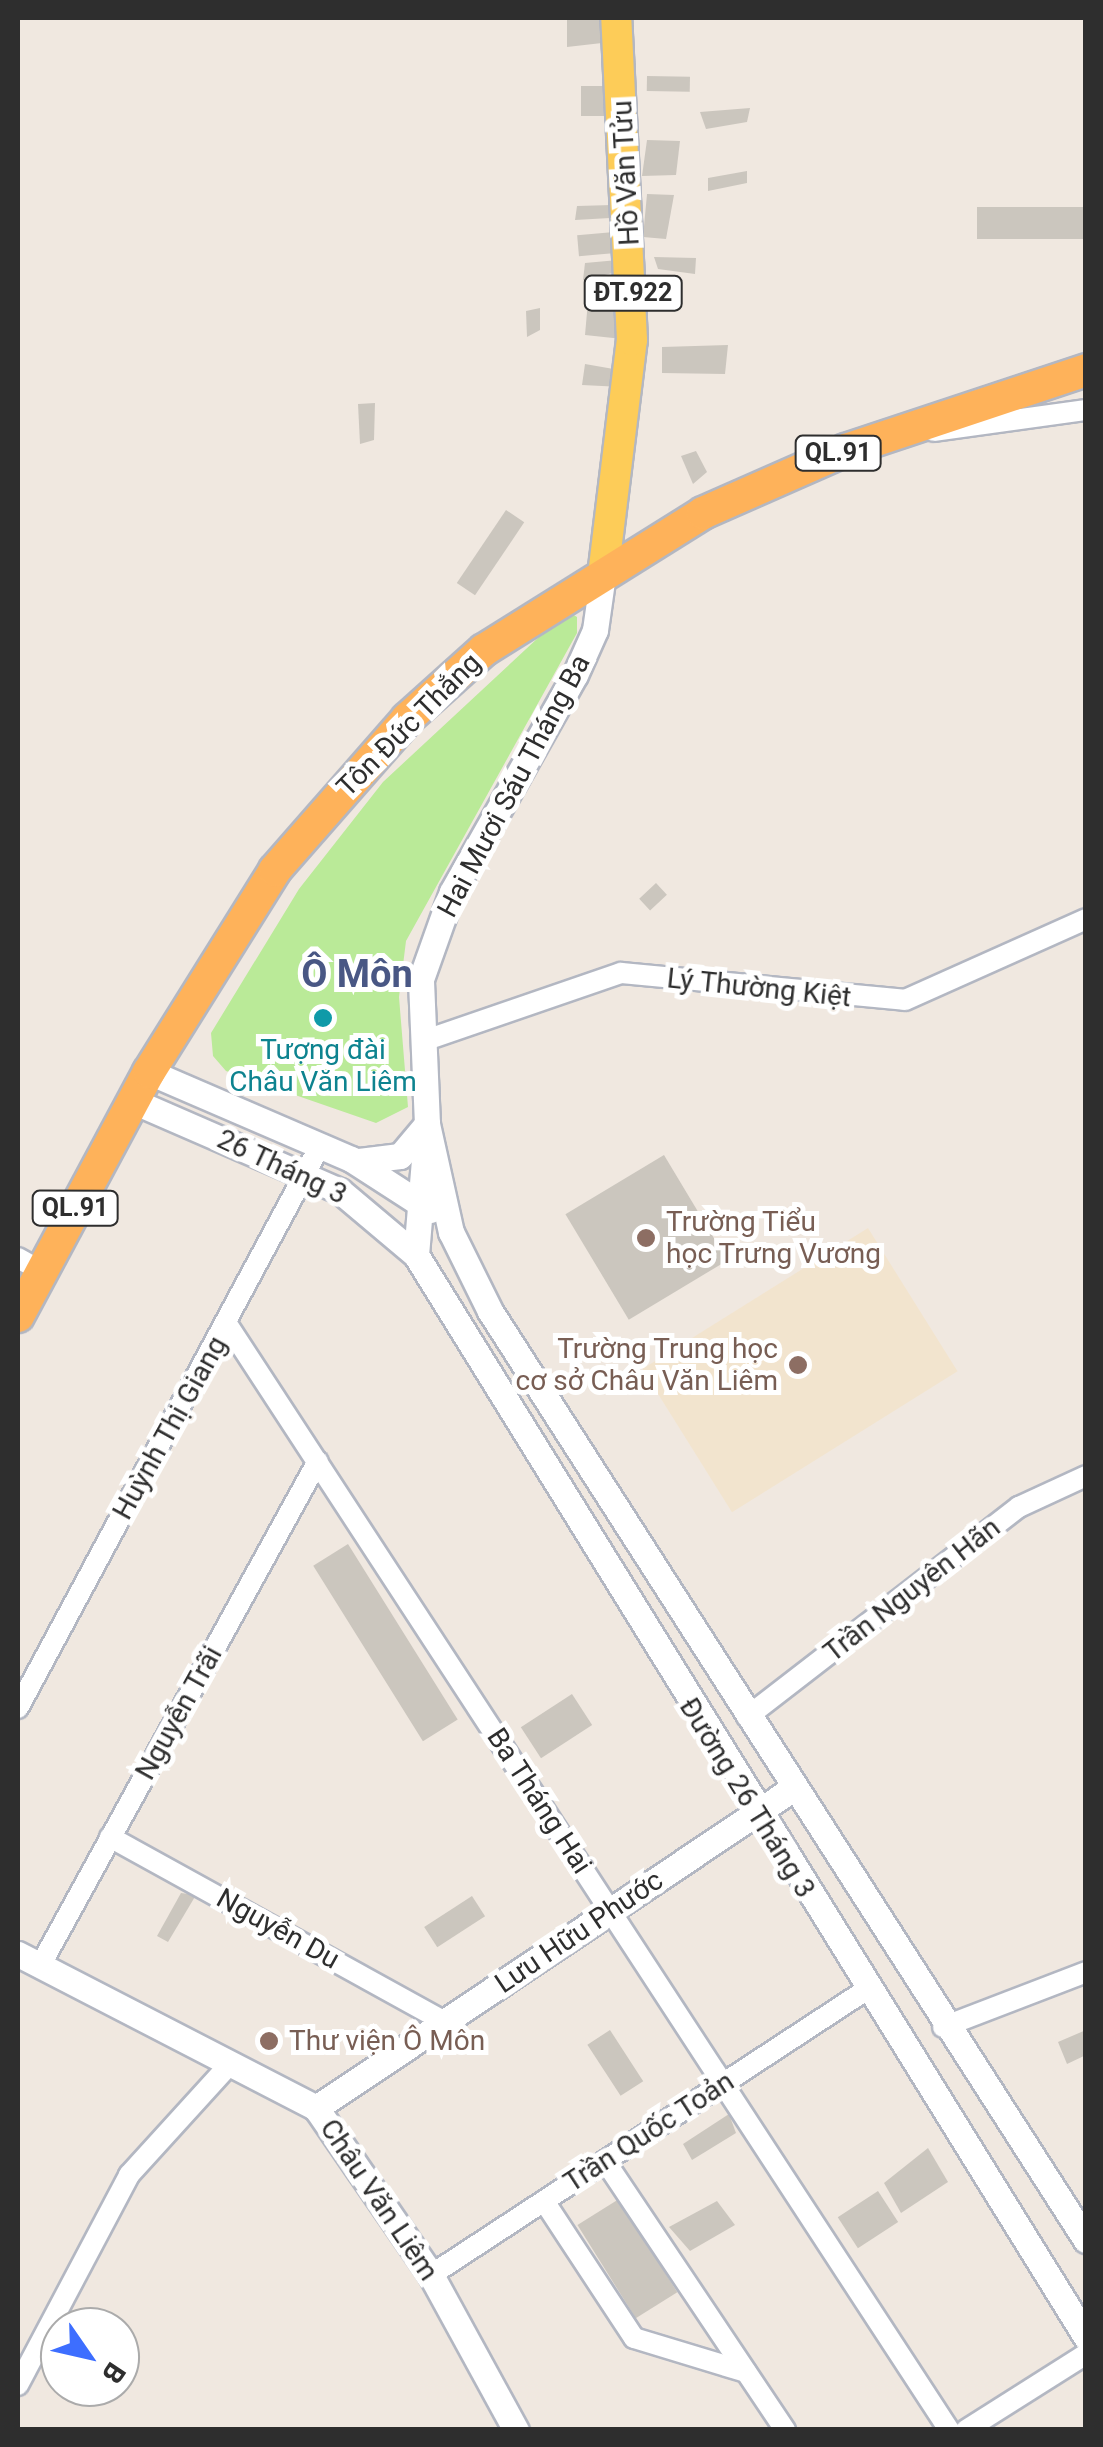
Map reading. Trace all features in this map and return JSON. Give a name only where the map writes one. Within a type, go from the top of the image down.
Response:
[{"type":"highway","name":"Tôn Đức Thắng","points":[[18,1316],[29,1265],[275,870],[346,784],[484,650],[604,567],[702,513],[902,432],[1086,370]]},
{"type":"main road","name":"Hồ Văn Tửu","points":[[604,567],[632,340],[616,18]]},
{"type":"street","points":[[902,432],[1086,410]]},
{"type":"street","name":"Hai Mươi Sáu Tháng Ba","points":[[416,1255],[426,1124],[421,978],[432,944],[575,676],[594,630],[604,567]]},
{"type":"street","name":"Lý Thường Kiệt","points":[[426,1040],[621,972],[906,1000],[1086,919]]},
{"type":"street","name":"26 Tháng 3","points":[[141,1086],[350,1159],[421,1202],[451,1232]]},
{"type":"street","name":"26 Tháng 3","points":[[141,1086],[368,1209],[416,1255]]},
{"type":"street","name":"Hai Mươi Sáu Tháng Ba","points":[[426,1124],[451,1232]]},
{"type":"street","name":"26 Tháng 3","points":[[350,1159],[400,1156],[426,1124]]},
{"type":"street","name":"Huỳnh Thị Giang","points":[[18,1708],[308,1177],[320,1146]]},
{"type":"street","name":"Đường 26 Tháng 3","points":[[451,1232],[490,1310],[943,2027],[1086,2240]]},
{"type":"street","name":"Đường 26 Tháng 3","points":[[416,1255],[756,1815],[1086,2337]]},
{"type":"street","name":"Ba Tháng Hai","points":[[227,1324],[949,2430]]},
{"type":"street","name":"Nguyễn Trãi","points":[[29,1960],[110,1838],[318,1461]]},
{"type":"street","name":"Trần Nguyên Hãn","points":[[747,1717],[1019,1507],[1086,1476]]},
{"type":"street","name":"Lưu Hữu Phước","points":[[316,2108],[792,1789]]},
{"type":"street","name":"Nguyễn Du","points":[[110,1838],[445,2022]]},
{"type":"street","name":"Châu Văn Liêm","points":[[29,1960],[316,2108],[432,2275],[516,2430]]},
{"type":"street","points":[[943,2027],[1086,1972]]},
{"type":"street","name":"Trần Quốc Toản","points":[[432,2275],[866,1990]]},
{"type":"street","points":[[18,2386],[129,2175],[230,2064]]},
{"type":"street","points":[[605,2161],[784,2430]]},
{"type":"street","points":[[544,2201],[634,2338],[746,2372]]},
{"type":"street","points":[[966,2430],[1086,2354]]},
{"type":"shaded area","name":"Trường Trung học cơ sở Châu Văn Liêm","points":[[868,1228],[958,1371],[732,1512],[642,1369]]},
{"type":"green space","points":[[567,611],[577,617],[577,633],[406,941],[399,997],[408,1107],[376,1123],[226,1071],[213,1056],[211,1033],[299,889],[383,782]]},
{"type":"building","points":[[567,18],[601,18],[602,43],[567,47]]},
{"type":"building","points":[[647,76],[690,77],[690,92],[647,91]]},
{"type":"building","points":[[581,86],[606,86],[606,116],[581,116]]},
{"type":"building","points":[[750,108],[747,122],[706,129],[700,112]]},
{"type":"building","points":[[647,140],[680,141],[676,175],[642,176]]},
{"type":"building","points":[[747,171],[747,183],[708,191],[708,178]]},
{"type":"building","points":[[647,194],[674,195],[666,239],[643,237]]},
{"type":"building","points":[[612,205],[610,218],[575,220],[577,206]]},
{"type":"building","points":[[977,207],[1086,207],[1086,239],[977,239]]},
{"type":"building","points":[[614,232],[616,253],[579,256],[577,235]]},
{"type":"building","points":[[654,257],[696,258],[695,274],[658,269]]},
{"type":"building","points":[[618,260],[617,272],[583,280],[585,263]]},
{"type":"building","points":[[633,298],[632,340],[585,335],[588,301]]},
{"type":"building","points":[[540,308],[540,330],[527,337],[526,311]]},
{"type":"building","points":[[728,345],[725,374],[662,373],[662,347]]},
{"type":"building","points":[[585,364],[625,371],[622,387],[582,385]]},
{"type":"building","points":[[375,403],[374,440],[360,444],[358,404]]},
{"type":"building","points":[[696,451],[707,472],[693,484],[681,456]]},
{"type":"building","points":[[506,510],[524,522],[475,595],[457,583]]},
{"type":"building","points":[[656,883],[667,895],[650,910],[639,899]]},
{"type":"building","name":"Trường Tiểu học Trưng Vương","points":[[664,1155],[727,1260],[629,1320],[565,1214]]},
{"type":"building","points":[[348,1544],[458,1720],[423,1741],[313,1566]]},
{"type":"building","points":[[572,1694],[592,1725],[541,1758],[521,1727]]},
{"type":"building","points":[[181,1893],[196,1895],[168,1942],[157,1936]]},
{"type":"building","points":[[472,1896],[485,1916],[437,1947],[424,1927]]},
{"type":"building","points":[[610,2030],[643,2081],[621,2096],[587,2045]]},
{"type":"building","points":[[1086,2030],[1086,2055],[1067,2064],[1058,2042]]},
{"type":"building","points":[[729,2114],[736,2133],[692,2160],[683,2144]]},
{"type":"building","points":[[928,2148],[948,2182],[901,2213],[884,2183]]},
{"type":"building","points":[[878,2191],[898,2222],[858,2248],[838,2217]]},
{"type":"building","points":[[619,2199],[677,2292],[636,2318],[577,2225]]},
{"type":"building","points":[[717,2201],[735,2225],[690,2251],[669,2227]]},
{"type":"place","name":"Tượng đài Châu Văn Liêm","points":[[323,1018]]},
{"type":"place","name":"Trường Tiểu học Trưng Vương","points":[[646,1238]]},
{"type":"place","name":"Trường Trung học cơ sở Châu Văn Liêm","points":[[798,1365]]},
{"type":"place","name":"Thư viện Ô Môn","points":[[269,2041]]},
{"type":"district","name":"Ô Môn","points":[[357,975]]}]
